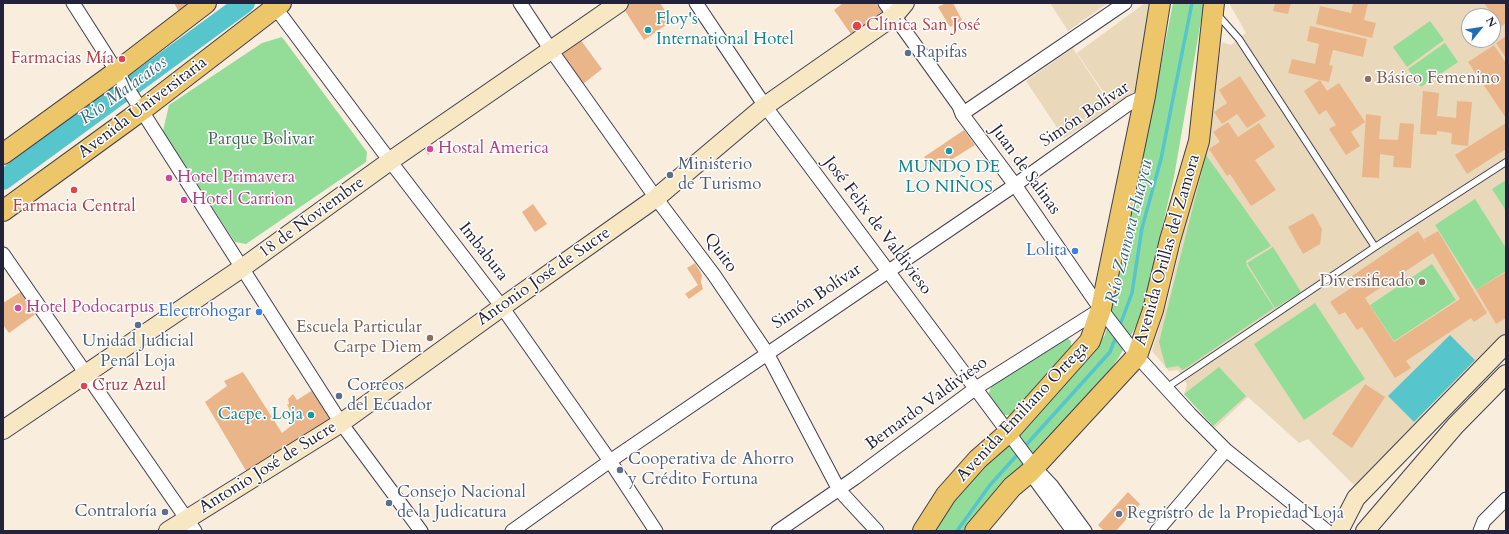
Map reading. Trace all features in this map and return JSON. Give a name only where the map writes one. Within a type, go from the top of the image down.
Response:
[{"type":"main road","points":[[3,154],[118,74],[206,3]]},
{"type":"main road","name":"Avenida Emiliano Ortega","points":[[923,531],[946,495],[978,459],[1008,432],[1090,341],[1101,309],[1145,96],[1160,3]]},
{"type":"main road","name":"Avenida Universitaria","points":[[3,211],[275,5]]},
{"type":"main road","name":"Avenida Orillas del Zamora","points":[[975,531],[1012,487],[1032,470],[1137,356],[1153,310],[1170,240],[1199,140],[1214,6]]},
{"type":"street","points":[[73,3],[341,423],[421,531]]},
{"type":"street","name":"Quito","points":[[520,3],[551,50],[656,198],[714,275],[768,353],[839,490],[878,531]]},
{"type":"street","name":"18 de Noviembre","points":[[3,430],[242,268],[390,161],[620,3]]},
{"type":"street","name":"José Felix de Valdivieso","points":[[696,3],[765,106],[976,388],[1008,432],[1032,470]]},
{"type":"street","points":[[962,114],[1125,3]]},
{"type":"street","name":"Imbabura","points":[[275,5],[390,161],[502,307],[610,461],[656,531]]},
{"type":"street","name":"Antonio José de Sucre","points":[[168,531],[191,525],[341,423],[656,198],[765,106],[895,7]]},
{"type":"street","name":"Juan de Salinas","points":[[895,7],[959,106],[962,114],[1101,309],[1137,356],[1190,414],[1226,450],[1327,531]]},
{"type":"street","name":"Simón Bolívar","points":[[512,531],[610,461],[1014,185],[1130,103],[1145,96]]},
{"type":"street","points":[[3,254],[191,525]]},
{"type":"street","name":"Bernardo Valdivieso","points":[[778,531],[839,490],[976,388],[1101,309]]},
{"type":"street","points":[[1339,531],[1356,498],[1506,344]]},
{"type":"street","points":[[1365,531],[1455,426],[1506,374]]},
{"type":"street","points":[[1157,531],[1226,450]]},
{"type":"street","points":[[1032,470],[1073,531]]},
{"type":"street","points":[[1032,470],[1052,486],[1085,531]]},
{"type":"street","points":[[1480,531],[1484,521],[1506,499]]},
{"type":"lane","points":[[1214,6],[1239,39],[1375,247]]},
{"type":"lane","points":[[1166,388],[1375,247],[1506,162]]},
{"type":"shaded area","points":[[1050,3],[1108,3],[1068,31]]},
{"type":"shaded area","points":[[1145,3],[1151,3],[1137,90],[1113,106],[1077,53]]},
{"type":"shaded area","points":[[1229,3],[1506,3],[1506,352],[1364,495],[1308,439],[1299,443],[1248,397],[1215,428],[1184,394],[1187,384],[1178,370],[1169,371],[1152,351],[1170,292],[1204,140],[1222,42],[1231,45],[1246,33]]},
{"type":"shaded area","points":[[1073,48],[1113,109],[1064,138],[1026,81]]},
{"type":"green space","points":[[1173,3],[1204,3],[1174,177],[1141,317],[1119,357],[1096,390],[1041,444],[981,510],[967,531],[935,531],[969,479],[1079,367],[1105,335],[1134,203]]},
{"type":"green space","points":[[1430,21],[1444,40],[1407,67],[1393,47]]},
{"type":"green space","name":"Parque Bolivar","points":[[282,37],[367,152],[366,162],[246,244],[235,242],[163,131],[169,105],[262,43]]},
{"type":"green space","points":[[1445,43],[1458,62],[1421,87],[1408,69]]},
{"type":"green space","points":[[1206,155],[1271,246],[1246,261],[1247,266],[1274,308],[1183,370],[1178,366],[1166,368],[1159,342]]},
{"type":"green space","points":[[1506,180],[1506,211],[1492,189]]},
{"type":"green space","points":[[1475,199],[1506,248],[1506,271],[1476,290],[1435,225]]},
{"type":"green space","points":[[1273,247],[1301,292],[1275,308],[1247,263]]},
{"type":"green space","points":[[1432,264],[1456,300],[1394,341],[1370,305]]},
{"type":"green space","points":[[1315,303],[1365,379],[1304,420],[1254,344]]},
{"type":"green space","points":[[1067,338],[1071,341],[1071,350],[1013,415],[1003,415],[988,395],[992,385]]},
{"type":"green space","points":[[1219,367],[1246,396],[1213,426],[1184,394]]},
{"type":"water","points":[[1450,335],[1475,360],[1414,422],[1388,396]]},
{"type":"building","points":[[174,3],[195,3],[180,14]]},
{"type":"building","name":"Floy's International Hotel","points":[[627,3],[660,3],[672,21],[644,40],[622,6]]},
{"type":"building","name":"Clínica San José","points":[[843,3],[876,3],[884,15],[853,37],[834,10]]},
{"type":"building","points":[[946,3],[953,3],[962,20],[950,27],[938,7]]},
{"type":"building","points":[[1275,3],[1291,3],[1288,14],[1273,11]]},
{"type":"building","points":[[1353,3],[1368,3],[1364,20],[1376,23],[1372,38],[1316,24],[1320,6],[1351,13]]},
{"type":"building","points":[[1484,3],[1506,3],[1506,23],[1501,27],[1501,8],[1488,8]]},
{"type":"building","points":[[1310,26],[1367,39],[1363,57],[1333,50],[1329,65],[1333,66],[1329,82],[1288,73],[1292,59],[1315,64],[1319,44],[1307,41]]},
{"type":"building","points":[[1506,36],[1506,58],[1499,48],[1501,48],[1501,40]]},
{"type":"building","points":[[580,39],[602,69],[583,84],[560,52]]},
{"type":"building","points":[[1489,48],[1496,48],[1506,63],[1506,118],[1468,62]]},
{"type":"building","points":[[1240,76],[1266,116],[1247,128],[1237,114],[1222,124],[1214,112],[1227,103],[1219,90]]},
{"type":"building","points":[[1320,80],[1327,91],[1339,83],[1365,122],[1351,132],[1360,146],[1346,155],[1329,129],[1336,125],[1326,110],[1319,115],[1304,91]]},
{"type":"building","points":[[1423,91],[1439,93],[1437,116],[1456,118],[1457,101],[1472,102],[1468,146],[1451,144],[1452,133],[1437,131],[1437,135],[1420,134]]},
{"type":"building","points":[[1366,114],[1381,116],[1379,139],[1398,140],[1400,123],[1414,124],[1411,168],[1393,167],[1394,156],[1380,154],[1379,178],[1362,177]]},
{"type":"building","points":[[1228,122],[1238,137],[1259,123],[1275,147],[1255,160],[1276,190],[1251,206],[1230,174],[1227,176],[1209,149],[1220,142],[1213,132]]},
{"type":"building","points":[[1506,123],[1506,149],[1467,174],[1455,155]]},
{"type":"building","name":"MUNDO DE LO NIÑOS","points":[[964,130],[975,145],[933,171],[924,157]]},
{"type":"building","name":"Hostal America","points":[[431,143],[435,151],[428,155],[424,148]]},
{"type":"building","points":[[533,204],[547,224],[535,232],[522,212]]},
{"type":"building","points":[[1313,213],[1322,229],[1320,244],[1303,254],[1288,227]]},
{"type":"building","points":[[1418,231],[1426,243],[1424,239],[1438,231],[1487,313],[1474,322],[1471,318],[1406,361],[1411,368],[1395,378],[1362,327],[1357,330],[1345,312],[1339,315],[1330,302],[1357,284],[1352,276]],"holes":[[[1433,253],[1460,299],[1394,342],[1365,298]]]},
{"type":"building","points":[[695,263],[702,275],[701,282],[703,289],[689,299],[685,294],[698,285],[687,268]]},
{"type":"building","points":[[1506,272],[1506,318],[1496,324],[1476,290]]},
{"type":"building","name":"Hotel Podocarpus","points":[[22,291],[37,313],[9,333],[3,325],[3,303]]},
{"type":"building","points":[[243,372],[282,433],[292,425],[290,421],[293,418],[287,404],[289,404],[288,399],[293,394],[297,400],[316,388],[334,419],[248,474],[205,402],[227,386],[224,381]]},
{"type":"building","points":[[1365,384],[1385,397],[1352,448],[1332,434]]},
{"type":"building","name":"Regristro de la Propiedad Loja","points":[[1128,492],[1140,504],[1116,531],[1104,531],[1098,525]]},
{"type":"waterway","name":"Rio Malacatos","points":[[3,180],[245,3]]},
{"type":"waterway","name":"Río Zamora Huaycu","points":[[1119,328],[1132,293],[1142,228],[1161,159],[1192,3]]},
{"type":"waterway","name":"Río Zamora Huaycu","points":[[957,531],[990,485],[1110,352],[1117,334]]},
{"type":"place","name":"Clínica San José","points":[[857,26]]},
{"type":"place","name":"Floy's International Hotel","points":[[648,30]]},
{"type":"place","name":"Rapifas","points":[[908,53]]},
{"type":"place","name":"Farmacias Mía","points":[[122,59]]},
{"type":"place","name":"Básico Femenino","points":[[1368,79]]},
{"type":"place","name":"Hostal America","points":[[430,149]]},
{"type":"place","name":"MUNDO DE LO NIÑOS","points":[[949,151]]},
{"type":"place","name":"Ministerio de Turismo","points":[[670,175]]},
{"type":"place","name":"Hotel Primavera","points":[[169,178]]},
{"type":"place","name":"Farmacia Central","points":[[74,190]]},
{"type":"place","name":"Hotel Carrion","points":[[184,200]]},
{"type":"place","name":"Lolita","points":[[1075,251]]},
{"type":"place","name":"Diversificado","points":[[1422,282]]},
{"type":"place","name":"Hotel Podocarpus","points":[[18,308]]},
{"type":"place","name":"Electrohogar","points":[[259,312]]},
{"type":"place","name":"Unidad Judicial Penal Loja","points":[[138,325]]},
{"type":"place","name":"Escuela Particular Carpe Diem","points":[[430,338]]},
{"type":"place","name":"Cruz Azul","points":[[84,386]]},
{"type":"place","name":"Correos del Ecuador","points":[[339,396]]},
{"type":"place","name":"Cacpe. Loja","points":[[311,415]]},
{"type":"place","name":"Cooperativa de Ahorro y Crédito Fortuna","points":[[620,470]]},
{"type":"place","name":"Consejo Nacional de la Judicatura","points":[[389,503]]},
{"type":"place","name":"Contraloría","points":[[165,512]]},
{"type":"place","name":"Regristro de la Propiedad Loja","points":[[1119,514]]}]
